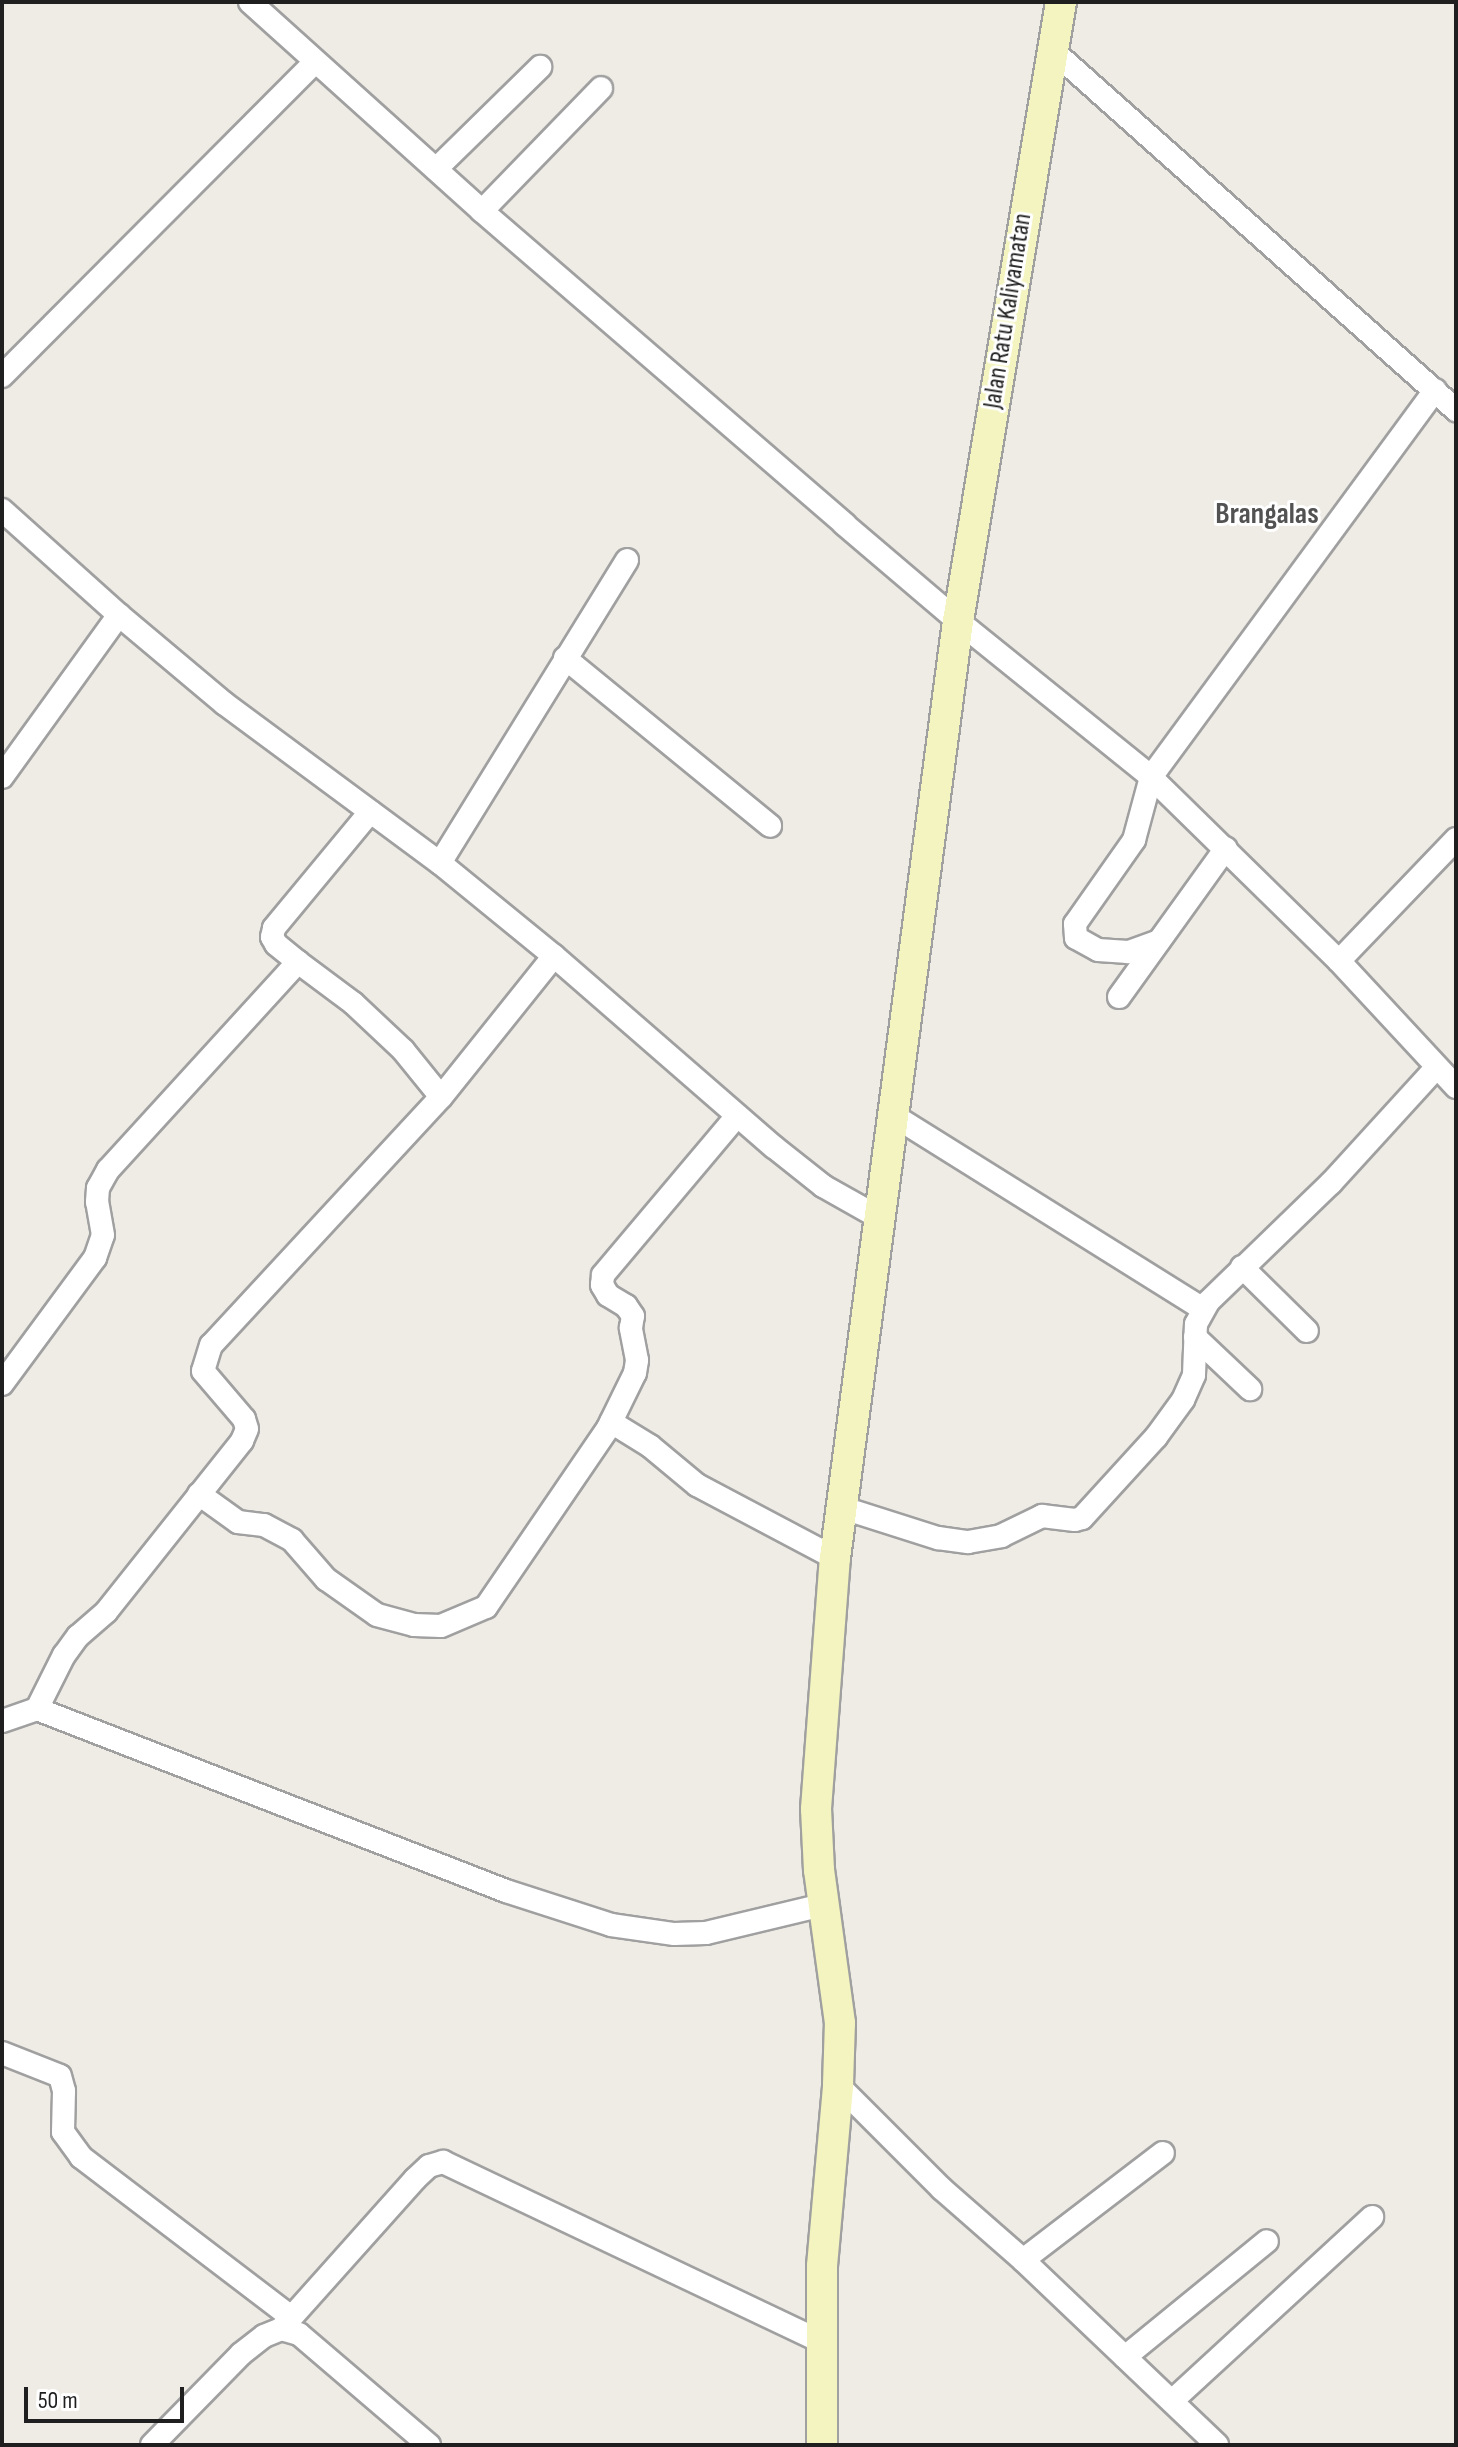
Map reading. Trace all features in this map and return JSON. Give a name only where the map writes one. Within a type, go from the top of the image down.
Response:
[{"type":"main road","name":"Jalan Ratu Kaliyamatan","points":[[822,2445],[822,2266],[838,2085],[839,2001],[823,1905],[817,1838],[817,1767],[835,1558],[958,621],[1061,2]]},
{"type":"street","points":[[250,2],[482,211],[958,621],[1151,777],[1339,961],[1456,1087]]},
{"type":"street","points":[[1051,49],[1456,410]]},
{"type":"street","points":[[2,376],[315,62]]},
{"type":"street","points":[[436,169],[540,67]]},
{"type":"street","points":[[482,211],[601,88]]},
{"type":"street","points":[[1159,941],[1128,952],[1098,950],[1076,938],[1075,924],[1134,840],[1151,777],[1435,390]]},
{"type":"street","points":[[2,510],[119,615],[225,704],[440,863],[554,956],[737,1116],[823,1186],[880,1218]]},
{"type":"street","points":[[440,863],[627,560]]},
{"type":"street","points":[[2,777],[119,615]]},
{"type":"street","points":[[565,658],[770,826]]},
{"type":"street","points":[[370,812],[274,928],[272,937],[298,962],[353,1003],[403,1050],[441,1097]]},
{"type":"street","points":[[1339,961],[1456,839]]},
{"type":"street","points":[[1119,997],[1226,848]]},
{"type":"street","points":[[37,1709],[64,1655],[78,1636],[106,1612],[234,1452],[247,1429],[244,1419],[203,1371],[211,1345],[441,1097],[554,956]]},
{"type":"street","points":[[2,1384],[95,1258],[103,1235],[98,1188],[108,1170],[298,962]]},
{"type":"street","points":[[840,1507],[938,1538],[968,1542],[1001,1536],[1042,1516],[1080,1519],[1100,1502],[1183,1400],[1194,1375],[1195,1337],[1203,1309],[1353,1160],[1436,1068]]},
{"type":"street","points":[[891,1114],[1203,1309]]},
{"type":"street","points":[[199,1494],[238,1522],[264,1525],[292,1540],[326,1579],[377,1615],[414,1625],[441,1626],[486,1607],[611,1422],[635,1373],[637,1360],[631,1340],[633,1316],[626,1306],[608,1295],[602,1285],[603,1275],[737,1116]]},
{"type":"street","points":[[1242,1267],[1307,1331]]},
{"type":"street","points":[[1195,1337],[1250,1389]]},
{"type":"street","points":[[611,1422],[650,1446],[697,1485],[835,1558]]},
{"type":"street","points":[[2,1721],[37,1709],[506,1891],[611,1925],[674,1934],[706,1933],[823,1905]]},
{"type":"street","points":[[2,2053],[60,2076],[64,2091],[63,2132],[81,2157],[286,2323],[429,2445]]},
{"type":"street","points":[[838,2085],[942,2189],[1023,2260],[1217,2445]]},
{"type":"street","points":[[1023,2260],[1163,2153]]},
{"type":"street","points":[[152,2445],[241,2354],[286,2323],[415,2179],[429,2166],[443,2162],[820,2341]]},
{"type":"street","points":[[1172,2401],[1372,2217]]},
{"type":"street","points":[[1125,2357],[1267,2241]]},
{"type":"district","name":"Brangalas","points":[[1267,514]]}]
